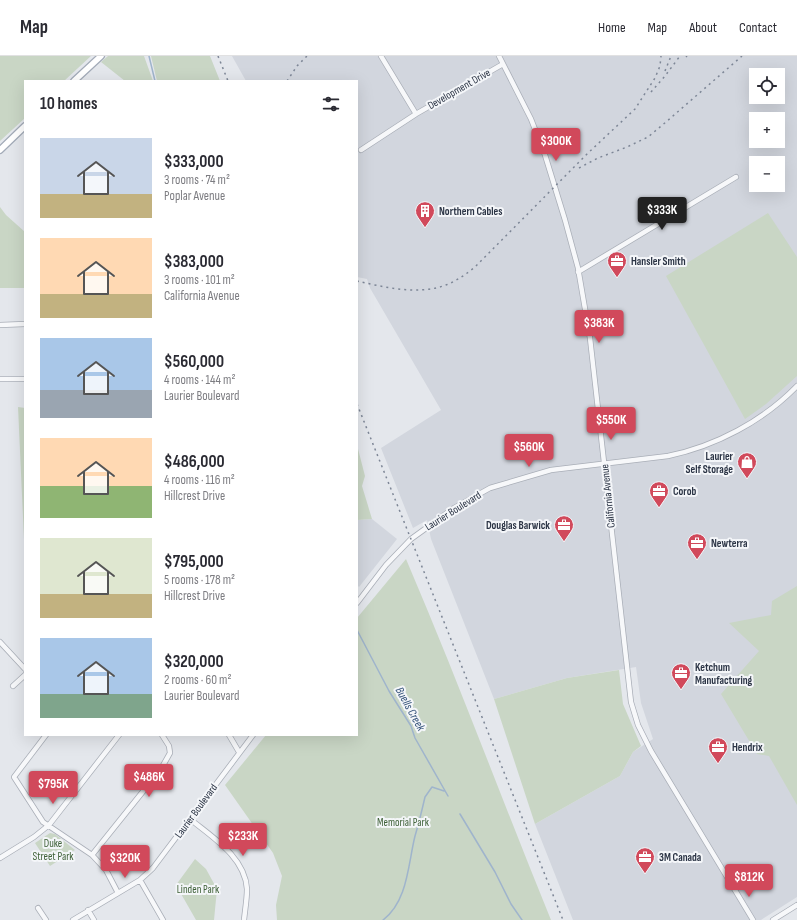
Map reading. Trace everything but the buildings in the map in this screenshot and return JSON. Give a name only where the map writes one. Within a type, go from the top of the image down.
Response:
[{"type":"main road","points":[[75,80],[101,56]]},
{"type":"main road","points":[[0,150],[24,127]]},
{"type":"street","name":"Development Drive","points":[[380,56],[416,114]]},
{"type":"street","name":"California Avenue","points":[[499,56],[531,118],[545,155],[565,220],[578,272],[590,338],[624,644],[632,702],[638,724],[651,751],[753,920]]},
{"type":"street","name":"Development Drive","points":[[361,150],[416,114],[503,64]]},
{"type":"street","points":[[578,272],[736,177]]},
{"type":"street","points":[[0,325],[24,324]]},
{"type":"street","points":[[0,379],[24,379]]},
{"type":"street","name":"Laurier Boulevard","points":[[358,602],[386,565],[411,539],[454,508],[490,488],[551,470],[668,456],[696,449],[737,431],[764,414],[797,386]]},
{"type":"street","points":[[0,642],[24,668]]},
{"type":"street","points":[[13,686],[24,676]]},
{"type":"street","points":[[45,736],[14,777],[43,822],[92,855],[106,870],[118,892]]},
{"type":"street","points":[[0,858],[34,837],[49,825],[117,736]]},
{"type":"street","points":[[92,855],[161,769],[170,754],[169,746],[163,736]]},
{"type":"street","points":[[230,736],[239,752]]},
{"type":"street","name":"Laurier Boulevard","points":[[73,920],[140,880],[153,868],[252,736]]},
{"type":"street","points":[[190,819],[223,844],[235,859],[241,870],[247,888],[244,920]]},
{"type":"street","points":[[140,880],[163,920]]},
{"type":"street","points":[[773,920],[797,905]]},
{"type":"street","points":[[38,908],[46,920]]},
{"type":"street","points":[[88,910],[94,920]]},
{"type":"shaded area","points":[[232,56],[797,56],[797,897],[761,920],[573,920],[535,824],[620,776],[633,752],[653,739],[641,703],[636,667],[567,678],[494,699],[431,539],[427,520],[413,528],[381,448],[441,410],[370,288],[367,279],[358,277],[358,80],[245,80]]},
{"type":"shaded area","points":[[372,519],[397,539],[359,587],[358,586],[358,520]]},
{"type":"green space","points":[[0,56],[91,56],[65,80],[24,80],[24,119],[0,141]]},
{"type":"green space","points":[[108,56],[144,56],[153,80],[124,80],[101,62]]},
{"type":"green space","points":[[151,56],[210,56],[220,80],[157,80]]},
{"type":"green space","points":[[0,207],[6,215],[24,231],[24,288],[0,288]]},
{"type":"green space","points":[[768,213],[797,257],[797,376],[766,404],[745,419],[666,276]]},
{"type":"green space","points":[[18,407],[24,408],[24,539]]},
{"type":"green space","points":[[358,449],[365,476],[362,486],[372,519],[358,520]]},
{"type":"green space","name":"Memorial Park","points":[[406,559],[551,920],[277,920],[276,905],[282,876],[273,853],[225,785],[265,736],[358,736],[358,617]]},
{"type":"green space","points":[[797,586],[797,805],[769,756],[757,754],[721,694],[759,651],[729,623],[771,615],[772,601]]},
{"type":"green space","points":[[619,670],[623,704],[641,746],[633,752],[620,776],[535,824],[494,699],[567,678]]},
{"type":"green space","name":"Duke Street Park","points":[[50,833],[55,834],[75,850],[50,866],[35,843]]},
{"type":"green space","name":"Linden Park","points":[[195,859],[206,869],[217,889],[214,920],[196,920],[176,885]]},
{"type":"waterway","points":[[149,56],[155,80]]},
{"type":"waterway","name":"Buells Creek","points":[[358,632],[389,691],[411,726],[415,738],[448,796]]},
{"type":"waterway","points":[[383,920],[398,903],[406,881],[425,797],[432,787],[444,791]]},
{"type":"waterway","name":"Buells Creek","points":[[460,814],[495,872],[511,904],[522,920]]},
{"type":"railway","points":[[218,56],[228,80]]},
{"type":"railway","points":[[288,80],[297,66],[307,56]]},
{"type":"railway","points":[[358,281],[378,286],[422,290],[443,286],[467,273],[475,267],[587,154],[635,109],[655,78],[660,66],[661,56]]},
{"type":"railway","points":[[665,71],[671,56]]},
{"type":"railway","points":[[651,92],[680,56]]},
{"type":"railway","points":[[579,168],[598,158],[648,137],[742,56]]},
{"type":"railway","points":[[358,407],[563,920]]},
{"type":"place","name":"Northern Cables","points":[[425,228]]},
{"type":"place","name":"Hansler Smith","points":[[617,278]]},
{"type":"place","name":"Laurier Self Storage","points":[[747,479]]},
{"type":"place","name":"Corob","points":[[659,508]]},
{"type":"place","name":"Douglas Barwick","points":[[564,542]]},
{"type":"place","name":"Newterra","points":[[697,560]]},
{"type":"place","name":"Ketchum Manufacturing","points":[[681,690]]},
{"type":"place","name":"Hendrix","points":[[718,764]]},
{"type":"place","name":"3M Canada","points":[[645,874]]}]
